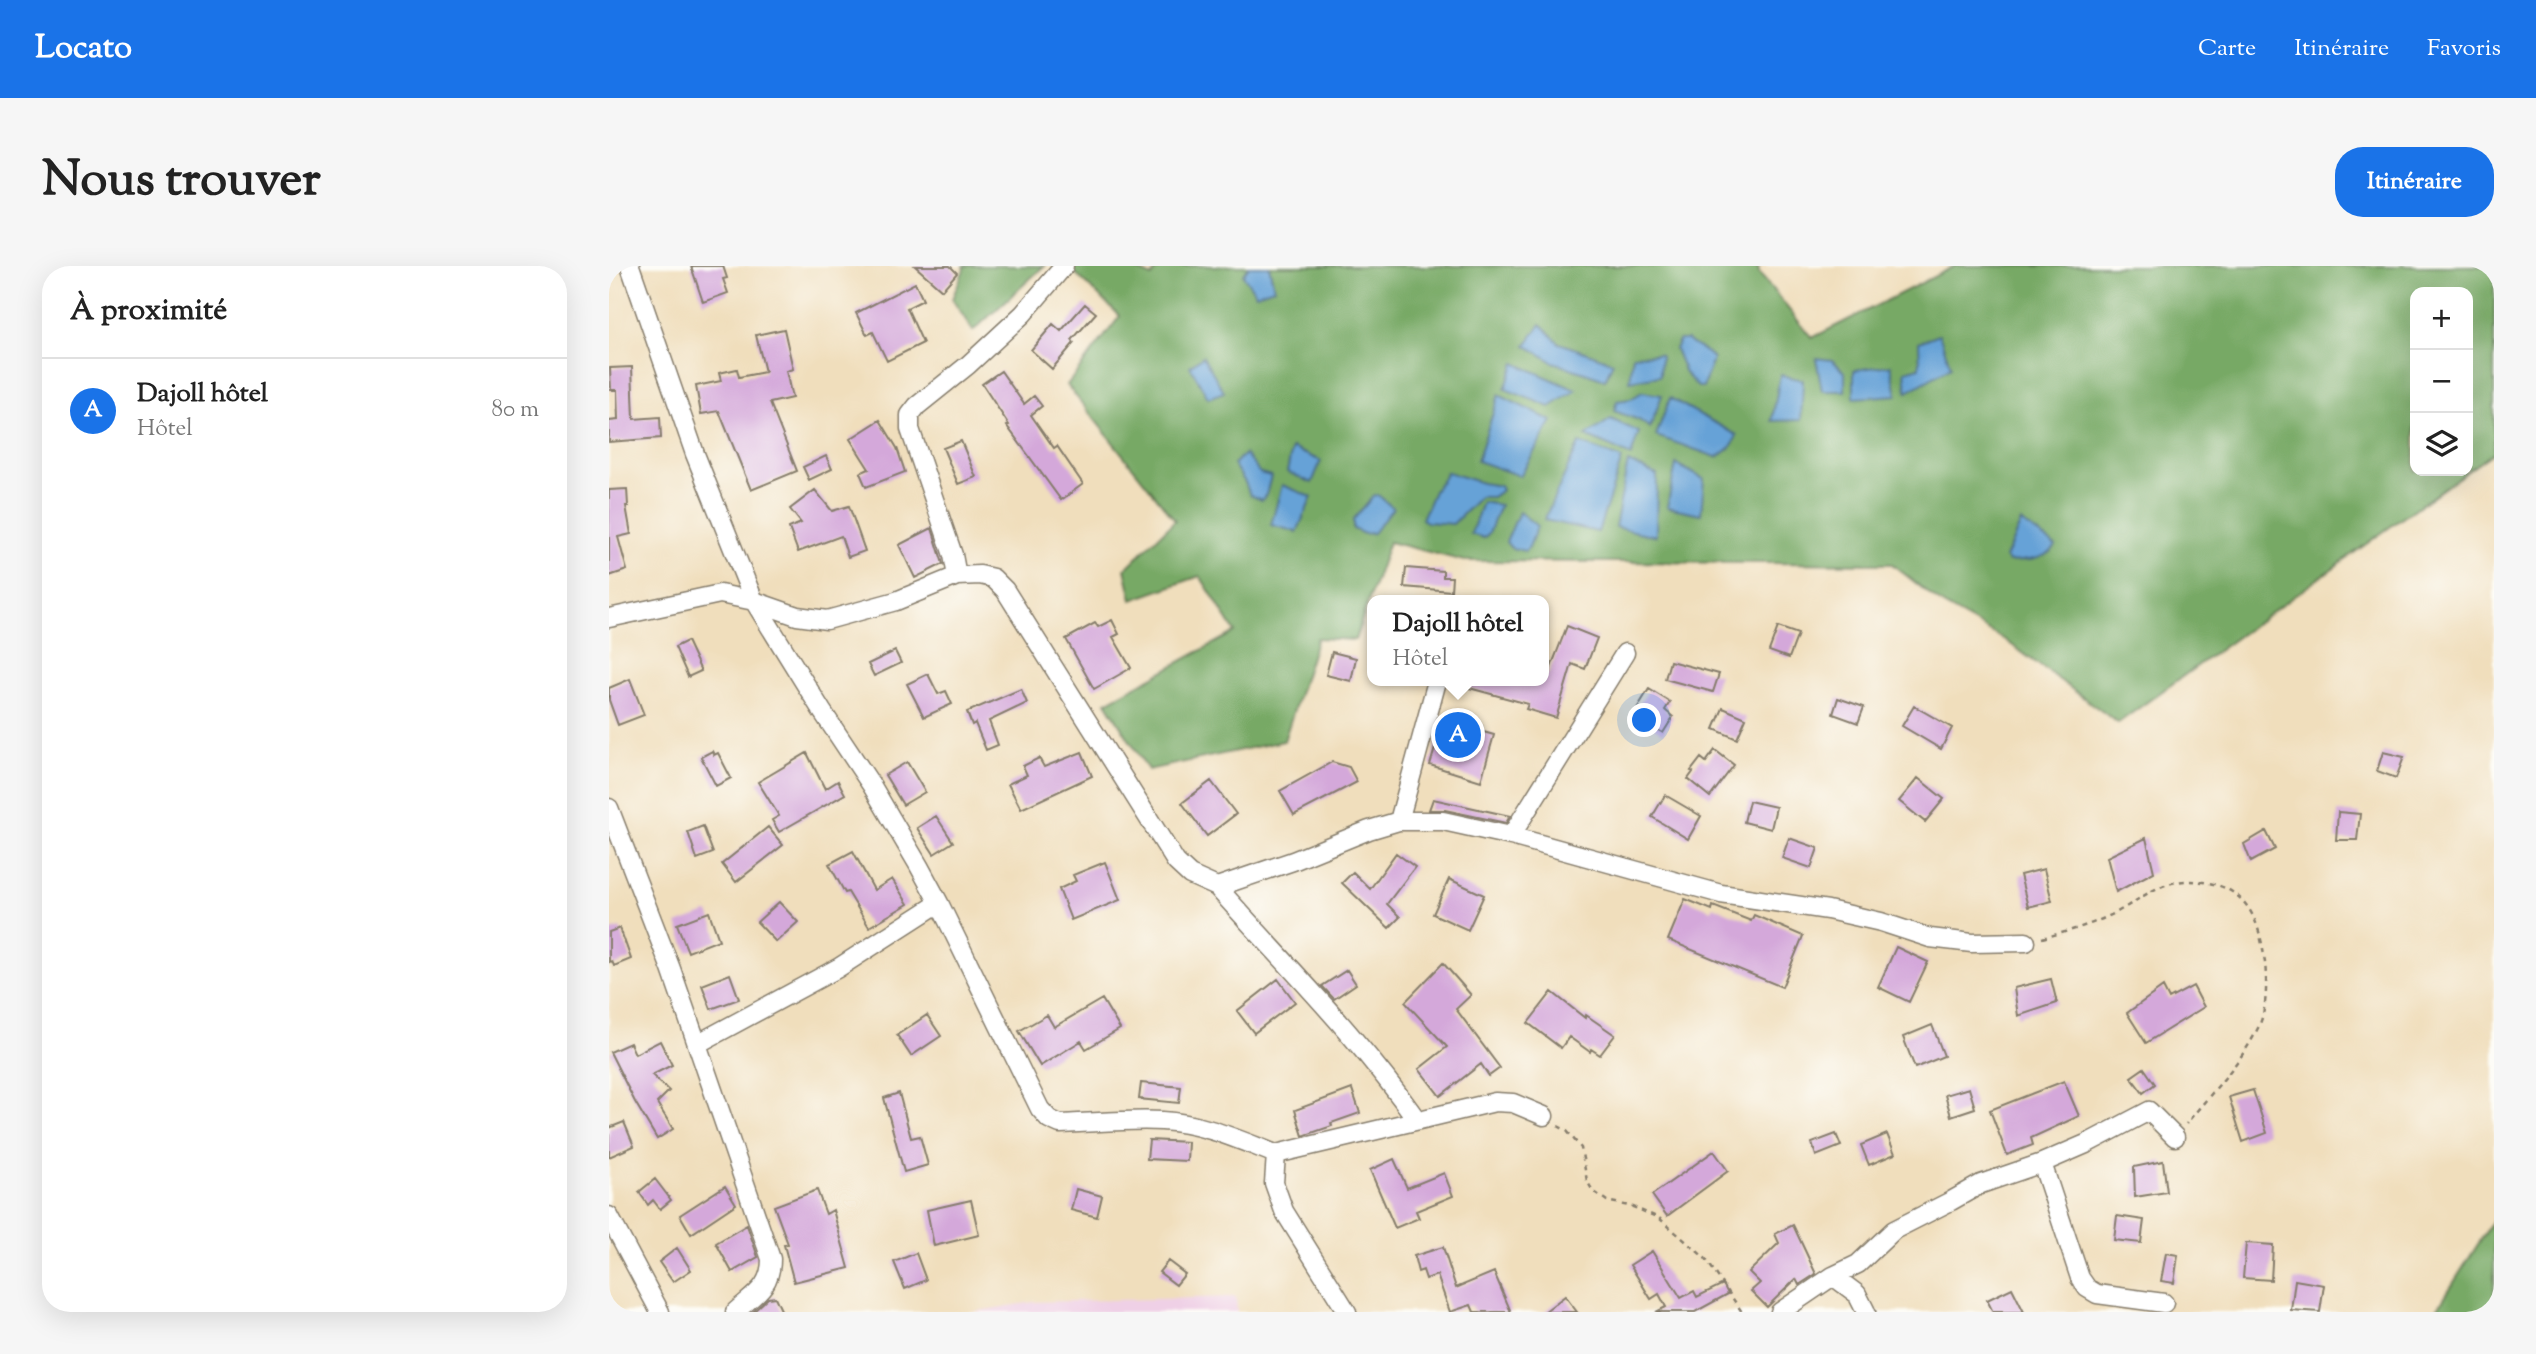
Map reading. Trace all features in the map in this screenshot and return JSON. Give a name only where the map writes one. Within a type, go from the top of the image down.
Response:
[{"type":"street","points":[[630,266],[695,454],[754,601],[872,786],[939,903],[1040,1109],[1049,1119],[1060,1124],[1163,1121],[1216,1131],[1276,1154],[1495,1102],[1513,1103],[1544,1116]]},
{"type":"street","points":[[957,576],[953,555],[910,429],[910,415],[917,406],[968,366],[1023,314],[1064,266]]},
{"type":"street","points":[[609,618],[720,594],[754,601],[797,616],[827,620],[897,601],[957,576],[980,575],[993,578],[1005,590],[1176,862],[1190,875],[1217,887],[1348,1032],[1394,1087],[1417,1121]]},
{"type":"street","points":[[1511,836],[1625,653]]},
{"type":"street","points":[[1399,821],[1436,686]]},
{"type":"street","points":[[609,808],[671,969],[771,1259],[771,1275],[735,1312]]},
{"type":"street","points":[[1217,887],[1399,821],[1443,821],[1511,836],[1721,894],[1828,910],[1881,922],[1930,938],[1972,943],[2025,942]]},
{"type":"street","points":[[697,1044],[838,968],[939,903]]},
{"type":"street","points":[[1780,1312],[1833,1276],[1858,1264],[1894,1230],[1981,1184],[2086,1144],[2149,1111],[2175,1137]]},
{"type":"street","points":[[1276,1154],[1275,1183],[1284,1211],[1347,1312]]},
{"type":"street","points":[[2042,1163],[2080,1278],[2087,1287],[2097,1294],[2164,1303]]},
{"type":"street","points":[[609,1216],[660,1312]]},
{"type":"street","points":[[1833,1276],[1857,1294],[1866,1312]]},
{"type":"path","points":[[2025,942],[2076,929],[2117,912],[2151,889],[2187,881],[2225,887],[2252,910],[2262,933],[2267,983],[2260,1024],[2238,1060],[2175,1137]]},
{"type":"path","points":[[1544,1116],[1567,1131],[1581,1148],[1587,1181],[1593,1191],[1607,1201],[1633,1207],[1659,1218],[1705,1258],[1742,1312]]},
{"type":"shaded area","points":[[1236,1297],[1237,1312],[972,1312],[1034,1302]]},
{"type":"green space","points":[[963,266],[1044,266],[973,331],[952,299]]},
{"type":"green space","points":[[1068,266],[1129,266],[1152,277],[1159,266],[1249,266],[1243,275],[1274,288],[1269,266],[1758,266],[1759,273],[1812,338],[1955,266],[2494,266],[2494,452],[2473,467],[2473,287],[2410,287],[2410,476],[2461,476],[2118,723],[2005,640],[1943,605],[1892,564],[1464,561],[1389,542],[1371,595],[1367,595],[1367,605],[1355,640],[1317,638],[1284,741],[1148,770],[1106,702],[1235,632],[1200,576],[1132,600],[1125,569],[1175,520],[1067,385],[1120,316]],"holes":[[[1559,343],[1612,362],[1605,380],[1526,345]]]},
{"type":"green space","points":[[2494,1219],[2494,1312],[2435,1312]]},
{"type":"water","points":[[1249,266],[1269,266],[1274,288],[1256,294],[1243,275]]},
{"type":"water","points":[[1541,324],[1559,343],[1613,362],[1605,380],[1553,362],[1526,345]]},
{"type":"water","points":[[1939,334],[1951,367],[1907,392],[1905,371],[1920,367],[1919,342]]},
{"type":"water","points":[[1679,340],[1688,340],[1713,359],[1703,387],[1698,387],[1685,373],[1675,349]]},
{"type":"water","points":[[1659,354],[1660,376],[1630,381],[1633,355]]},
{"type":"water","points":[[1203,356],[1224,392],[1208,398],[1190,366]]},
{"type":"water","points":[[1816,358],[1832,360],[1845,372],[1845,391],[1822,391]]},
{"type":"water","points":[[1515,363],[1576,390],[1550,407],[1505,389]]},
{"type":"water","points":[[1891,365],[1897,395],[1854,398],[1854,370]]},
{"type":"water","points":[[1780,375],[1803,380],[1801,420],[1772,421]]},
{"type":"water","points":[[1642,392],[1662,395],[1650,428],[1639,420],[1614,411],[1617,401],[1631,399]]},
{"type":"water","points":[[1499,395],[1552,421],[1520,476],[1477,461]]},
{"type":"water","points":[[1670,398],[1737,435],[1732,445],[1716,457],[1656,436]]},
{"type":"water","points":[[1611,419],[1639,432],[1631,456],[1586,436]]},
{"type":"water","points":[[1579,443],[1622,459],[1598,532],[1544,520]]},
{"type":"water","points":[[1292,448],[1321,461],[1312,483],[1287,472]]},
{"type":"water","points":[[1245,454],[1260,473],[1271,476],[1262,500],[1250,495],[1233,464]]},
{"type":"water","points":[[1628,462],[1657,475],[1656,536],[1615,527]]},
{"type":"water","points":[[1676,464],[1704,479],[1701,514],[1667,507]]},
{"type":"water","points":[[1447,472],[1500,486],[1502,490],[1492,497],[1480,497],[1453,524],[1427,522],[1422,519],[1434,491]]},
{"type":"water","points":[[1282,485],[1312,497],[1297,532],[1271,525]]},
{"type":"water","points":[[1378,495],[1393,508],[1373,533],[1364,534],[1353,529],[1353,520],[1373,496]]},
{"type":"water","points":[[1482,502],[1500,505],[1489,533],[1484,538],[1471,534]]},
{"type":"water","points":[[1519,512],[1537,526],[1525,551],[1511,548],[1506,542]]},
{"type":"water","points":[[2021,522],[2056,546],[2052,551],[2041,557],[2009,562],[2005,558]]},
{"type":"building","points":[[691,266],[723,266],[727,278],[723,279],[728,293],[703,302]]},
{"type":"building","points":[[915,266],[950,266],[957,273],[942,290]]},
{"type":"building","points":[[915,283],[923,300],[907,308],[923,343],[887,361],[873,332],[867,335],[856,313]]},
{"type":"building","points":[[1085,304],[1096,313],[1072,340],[1074,343],[1052,369],[1031,350],[1053,324],[1061,331]]},
{"type":"building","points":[[784,329],[793,369],[786,371],[792,398],[770,403],[797,471],[751,490],[719,411],[701,414],[696,386],[721,381],[719,373],[737,369],[739,377],[765,372],[756,335]]},
{"type":"building","points":[[632,367],[634,419],[660,417],[661,438],[609,442],[609,421],[618,420],[617,390],[611,390],[610,368]]},
{"type":"building","points":[[1001,371],[1024,404],[1034,396],[1042,406],[1031,415],[1054,448],[1057,446],[1083,484],[1061,500],[1007,426],[1009,425],[982,384]]},
{"type":"building","points":[[880,420],[897,448],[905,472],[866,487],[860,473],[869,469],[850,439]]},
{"type":"building","points":[[961,441],[976,477],[958,484],[943,448]]},
{"type":"building","points":[[826,456],[832,469],[809,480],[803,467]]},
{"type":"building","points":[[627,489],[626,506],[631,534],[618,537],[627,570],[609,576],[609,490]]},
{"type":"building","points":[[815,490],[832,511],[849,506],[865,551],[848,557],[841,536],[798,552],[789,528],[801,523],[790,509]]},
{"type":"building","points":[[932,528],[943,564],[915,578],[899,545]]},
{"type":"building","points":[[1406,568],[1443,571],[1443,577],[1452,577],[1451,591],[1404,587]]},
{"type":"building","points":[[1112,620],[1119,634],[1113,637],[1131,668],[1094,689],[1066,639],[1095,623],[1098,627]]},
{"type":"building","points":[[1567,626],[1597,638],[1585,669],[1572,664],[1556,718],[1526,709],[1528,704],[1462,686],[1549,686],[1549,672]]},
{"type":"building","points":[[1778,627],[1798,634],[1789,658],[1769,651]]},
{"type":"building","points":[[687,641],[701,671],[688,677],[675,647]]},
{"type":"building","points":[[895,651],[901,663],[874,676],[868,664]]},
{"type":"building","points":[[1332,652],[1356,658],[1351,681],[1326,675]]},
{"type":"building","points":[[1670,661],[1719,674],[1713,692],[1665,679]]},
{"type":"building","points":[[928,674],[938,694],[946,691],[952,704],[924,717],[907,684]]},
{"type":"building","points":[[630,679],[644,715],[618,725],[609,700],[609,688]]},
{"type":"building","points":[[1021,689],[1027,703],[989,721],[998,745],[986,750],[975,723],[972,725],[967,712]]},
{"type":"building","points":[[1649,689],[1670,702],[1665,710],[1673,717],[1663,733],[1633,715]]},
{"type":"building","points":[[1838,698],[1864,707],[1858,723],[1833,714]]},
{"type":"building","points":[[1914,706],[1952,728],[1941,749],[1902,726]]},
{"type":"building","points":[[1723,708],[1746,718],[1737,739],[1714,729]]},
{"type":"building","points":[[1444,718],[1482,726],[1480,731],[1494,735],[1481,781],[1430,765]]},
{"type":"building","points":[[1715,750],[1734,765],[1710,797],[1688,779],[1701,758],[1706,762]]},
{"type":"building","points":[[712,751],[714,755],[718,753],[731,778],[716,786],[701,757]]},
{"type":"building","points":[[1082,752],[1092,776],[1021,809],[1008,784],[1027,775],[1023,766],[1039,758],[1044,767]]},
{"type":"building","points":[[2383,752],[2404,757],[2396,778],[2377,771]]},
{"type":"building","points":[[807,753],[825,789],[838,781],[845,794],[779,832],[772,820],[779,816],[758,782]]},
{"type":"building","points":[[907,762],[925,792],[903,805],[885,775]]},
{"type":"building","points":[[1332,762],[1349,767],[1357,782],[1294,815],[1280,791]]},
{"type":"building","points":[[1918,778],[1944,799],[1925,822],[1899,801]]},
{"type":"building","points":[[1211,781],[1236,814],[1207,836],[1182,803]]},
{"type":"building","points":[[1665,795],[1701,816],[1688,839],[1652,817]]},
{"type":"building","points":[[1433,799],[1510,816],[1506,823],[1445,810],[1429,810]]},
{"type":"building","points":[[1749,801],[1776,807],[1771,829],[1744,822]]},
{"type":"building","points":[[2338,812],[2360,814],[2357,840],[2336,840]]},
{"type":"building","points":[[936,816],[953,842],[934,854],[917,828]]},
{"type":"building","points":[[703,826],[713,853],[697,859],[688,832]]},
{"type":"building","points":[[768,827],[783,845],[736,882],[722,864]]},
{"type":"building","points":[[2266,831],[2275,849],[2251,862],[2244,844]]},
{"type":"building","points":[[1789,838],[1818,848],[1811,868],[1782,858]]},
{"type":"building","points":[[2146,838],[2154,872],[2116,892],[2107,857]]},
{"type":"building","points":[[853,851],[874,890],[892,879],[908,904],[869,927],[829,864]]},
{"type":"building","points":[[1396,853],[1415,867],[1387,904],[1400,917],[1389,928],[1342,883],[1353,872],[1370,889]]},
{"type":"building","points":[[1105,862],[1120,900],[1071,920],[1059,889],[1076,881],[1073,875]]},
{"type":"building","points":[[2044,869],[2052,901],[2028,907],[2020,875]]},
{"type":"building","points":[[1449,879],[1484,895],[1468,930],[1433,914]]},
{"type":"building","points":[[1685,899],[1712,910],[1713,906],[1751,921],[1754,915],[1803,936],[1782,987],[1668,940]]},
{"type":"building","points":[[779,902],[798,922],[776,942],[757,922]]},
{"type":"building","points":[[709,912],[719,940],[688,952],[677,924]]},
{"type":"building","points":[[620,928],[631,959],[614,966],[612,961],[609,962],[609,932]]},
{"type":"building","points":[[1896,947],[1928,962],[1909,1002],[1878,987]]},
{"type":"building","points":[[1443,963],[1471,995],[1456,1009],[1500,1068],[1489,1076],[1481,1064],[1440,1096],[1419,1069],[1447,1047],[1405,1002]]},
{"type":"building","points":[[1347,970],[1356,984],[1334,999],[1322,986]]},
{"type":"building","points":[[730,974],[739,999],[711,1009],[702,985]]},
{"type":"building","points":[[1278,979],[1295,1002],[1254,1033],[1237,1011]]},
{"type":"building","points":[[2051,979],[2057,1003],[2018,1016],[2014,988]]},
{"type":"building","points":[[2193,986],[2204,1007],[2146,1043],[2127,1013],[2163,987],[2169,999]]},
{"type":"building","points":[[1552,992],[1585,1018],[1586,1015],[1615,1035],[1600,1055],[1591,1049],[1590,1052],[1569,1037],[1561,1048],[1528,1023]]},
{"type":"building","points":[[1102,999],[1120,1029],[1086,1049],[1081,1041],[1040,1066],[1019,1031],[1047,1015],[1054,1027]]},
{"type":"building","points":[[927,1015],[941,1036],[911,1056],[897,1035]]},
{"type":"building","points":[[1932,1025],[1944,1056],[1915,1068],[1903,1037]]},
{"type":"building","points":[[660,1041],[672,1065],[652,1075],[669,1091],[657,1103],[673,1129],[657,1139],[610,1052],[630,1043],[635,1054]]},
{"type":"building","points":[[2144,1068],[2155,1084],[2143,1093],[2131,1077]]},
{"type":"building","points":[[2064,1081],[2079,1116],[2031,1138],[2033,1145],[2007,1155],[1990,1110]]},
{"type":"building","points":[[1141,1083],[1181,1087],[1179,1103],[1139,1099]]},
{"type":"building","points":[[1969,1088],[1975,1108],[1951,1116],[1945,1095]]},
{"type":"building","points":[[1352,1089],[1360,1113],[1303,1136],[1295,1110]]},
{"type":"building","points":[[2253,1090],[2267,1133],[2243,1142],[2229,1097]]},
{"type":"building","points":[[899,1093],[911,1138],[920,1136],[928,1165],[904,1172],[884,1098]]},
{"type":"building","points":[[624,1122],[634,1146],[609,1157],[609,1128]]},
{"type":"building","points":[[1836,1134],[1841,1146],[1816,1156],[1812,1143]]},
{"type":"building","points":[[1887,1134],[1895,1154],[1869,1165],[1861,1145]]},
{"type":"building","points":[[1149,1140],[1188,1142],[1187,1161],[1147,1159]]},
{"type":"building","points":[[1714,1151],[1728,1171],[1667,1216],[1652,1195]]},
{"type":"building","points":[[1394,1159],[1407,1188],[1444,1173],[1453,1196],[1416,1211],[1419,1218],[1395,1228],[1370,1170]]},
{"type":"building","points":[[2163,1161],[2167,1192],[2135,1197],[2134,1167]]},
{"type":"building","points":[[655,1179],[671,1200],[660,1209],[653,1200],[648,1205],[639,1192]]},
{"type":"building","points":[[725,1186],[736,1204],[691,1234],[680,1215]]},
{"type":"building","points":[[1076,1189],[1102,1196],[1097,1217],[1071,1210]]},
{"type":"building","points":[[817,1190],[826,1214],[833,1210],[849,1268],[794,1282],[784,1245],[788,1244],[774,1206]]},
{"type":"building","points":[[971,1200],[979,1235],[934,1246],[927,1210]]},
{"type":"building","points":[[2117,1216],[2144,1220],[2141,1243],[2114,1240]]},
{"type":"building","points":[[747,1225],[758,1257],[732,1272],[716,1243]]},
{"type":"building","points":[[1793,1225],[1816,1274],[1799,1285],[1796,1279],[1767,1307],[1751,1291],[1760,1283],[1749,1272],[1779,1243],[1775,1234]]},
{"type":"building","points":[[2246,1243],[2273,1245],[2271,1280],[2243,1278]]},
{"type":"building","points":[[1443,1247],[1456,1288],[1494,1272],[1511,1312],[1474,1312],[1471,1305],[1450,1312],[1437,1275],[1426,1279],[1423,1270],[1418,1272],[1414,1256]]},
{"type":"building","points":[[677,1248],[691,1270],[673,1282],[659,1262]]},
{"type":"building","points":[[1652,1251],[1681,1298],[1694,1291],[1697,1297],[1723,1284],[1728,1294],[1695,1312],[1656,1312],[1666,1307],[1659,1294],[1651,1299],[1630,1265]]},
{"type":"building","points":[[916,1253],[926,1280],[905,1289],[894,1262]]},
{"type":"building","points":[[2166,1253],[2178,1255],[2174,1283],[2161,1281]]},
{"type":"building","points":[[1168,1261],[1185,1274],[1176,1285],[1159,1272]]},
{"type":"building","points":[[2295,1280],[2324,1285],[2320,1312],[2291,1310]]},
{"type":"building","points":[[2012,1288],[2024,1312],[1993,1312],[1987,1300]]},
{"type":"building","points":[[1565,1296],[1577,1312],[1544,1312]]},
{"type":"building","points":[[775,1297],[782,1312],[753,1312],[768,1298]]},
{"type":"place","name":"Dajoll hôtel","points":[[1458,735]]}]
